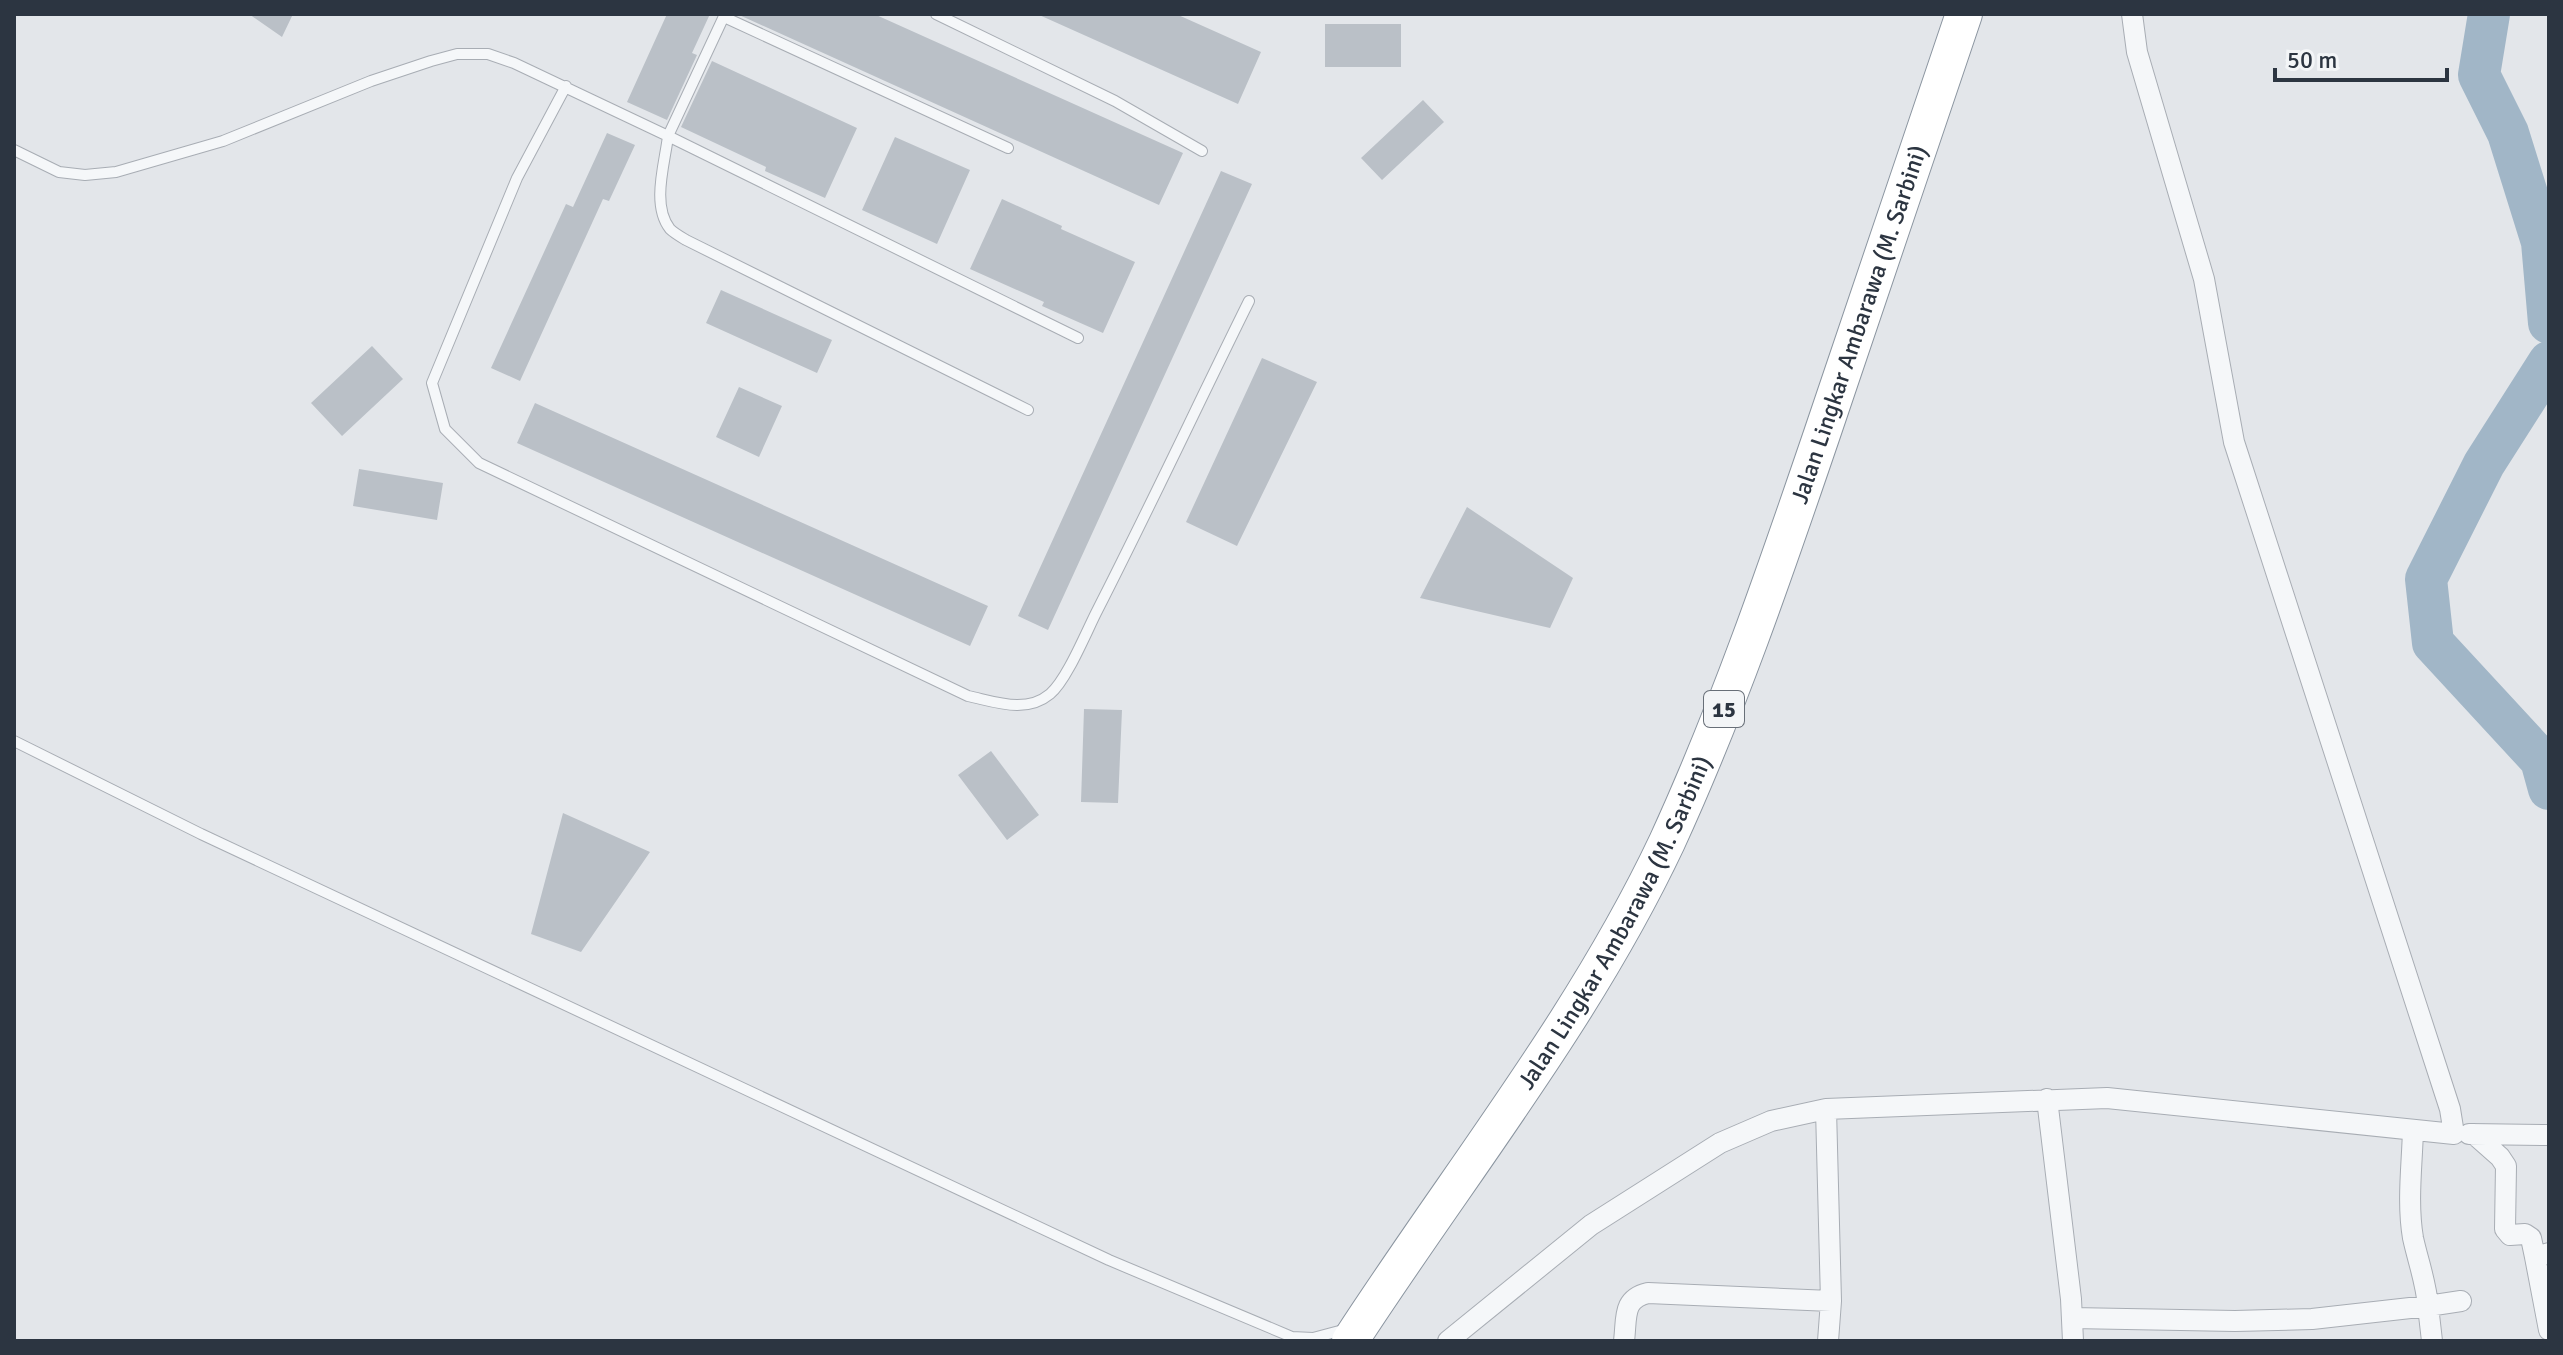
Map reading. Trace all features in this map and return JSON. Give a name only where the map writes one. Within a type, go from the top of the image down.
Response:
[{"type":"highway","name":"Jalan Lingkar Ambarawa (M. Sarbini)","points":[[1365,1328],[1599,969],[1666,844],[1729,699],[1767,594],[1964,14]]},
{"type":"street","points":[[2132,14],[2137,52],[2204,279],[2234,442],[2450,1109],[2464,1134],[2500,1157],[2506,1166],[2505,1229],[2510,1235],[2525,1234],[2531,1238],[2542,1255],[2549,1330]]},
{"type":"street","points":[[1448,1341],[1591,1225],[1720,1143],[1771,1121],[1826,1109],[2107,1098],[2413,1130],[2549,1135]]},
{"type":"street","points":[[2047,1099],[2073,1341]]},
{"type":"street","points":[[1826,1109],[1831,1301],[1828,1341]]},
{"type":"street","points":[[2413,1130],[2410,1206],[2413,1238],[2424,1273],[2432,1341]]},
{"type":"street","points":[[1624,1341],[1629,1304],[1635,1296],[1648,1293],[1831,1301]]},
{"type":"street","points":[[2072,1318],[2281,1320],[2461,1301]]},
{"type":"lane","points":[[936,14],[1115,101],[1202,151]]},
{"type":"lane","points":[[1008,148],[725,16],[668,136],[660,190],[663,210],[671,229],[686,240],[1028,410]]},
{"type":"lane","points":[[14,150],[59,172],[85,175],[116,172],[223,141],[371,81],[457,54],[488,54],[566,86],[1078,338]]},
{"type":"lane","points":[[566,86],[517,178],[432,383],[445,429],[479,463],[968,696],[1013,706],[1032,704],[1051,693],[1072,660],[1153,502],[1249,301]]},
{"type":"lane","points":[[14,741],[201,834],[1109,1260],[1294,1339],[1365,1328]]},
{"type":"building","points":[[249,14],[293,14],[282,37]]},
{"type":"building","points":[[667,14],[710,14],[692,53],[697,55],[667,120],[627,102]]},
{"type":"building","points":[[737,14],[874,14],[1183,153],[1159,205]]},
{"type":"building","points":[[1037,14],[1176,14],[1261,52],[1238,104]]},
{"type":"building","points":[[1325,24],[1401,24],[1401,67],[1325,67]]},
{"type":"building","points":[[712,61],[857,128],[825,198],[681,127]]},
{"type":"building","points":[[1423,100],[1444,122],[1382,180],[1361,158]]},
{"type":"building","points":[[607,133],[635,145],[609,201],[603,199],[520,381],[491,368],[566,204],[573,207]]},
{"type":"building","points":[[895,137],[970,170],[937,244],[862,210]]},
{"type":"building","points":[[1221,171],[1252,184],[1048,630],[1018,616]]},
{"type":"building","points":[[1002,199],[1135,262],[1103,333],[970,269]]},
{"type":"building","points":[[721,290],[832,340],[817,373],[706,323]]},
{"type":"building","points":[[372,346],[403,379],[342,436],[311,403]]},
{"type":"building","points":[[1262,358],[1317,382],[1237,546],[1186,522]]},
{"type":"building","points":[[739,387],[782,406],[759,457],[716,437]]},
{"type":"building","points":[[535,403],[988,606],[970,646],[517,443]]},
{"type":"building","points":[[359,469],[443,483],[437,520],[353,506]]},
{"type":"building","points":[[1467,507],[1573,578],[1550,628],[1420,598]]},
{"type":"building","points":[[1084,709],[1122,710],[1118,803],[1081,802]]},
{"type":"building","points":[[991,751],[1039,815],[1007,840],[958,775]]},
{"type":"building","points":[[563,813],[650,852],[581,952],[531,934]]},
{"type":"waterway","points":[[2489,14],[2479,75],[2508,133],[2542,242],[2549,323]]},
{"type":"waterway","points":[[2549,362],[2484,464],[2426,579],[2433,643],[2541,760],[2549,789]]}]
